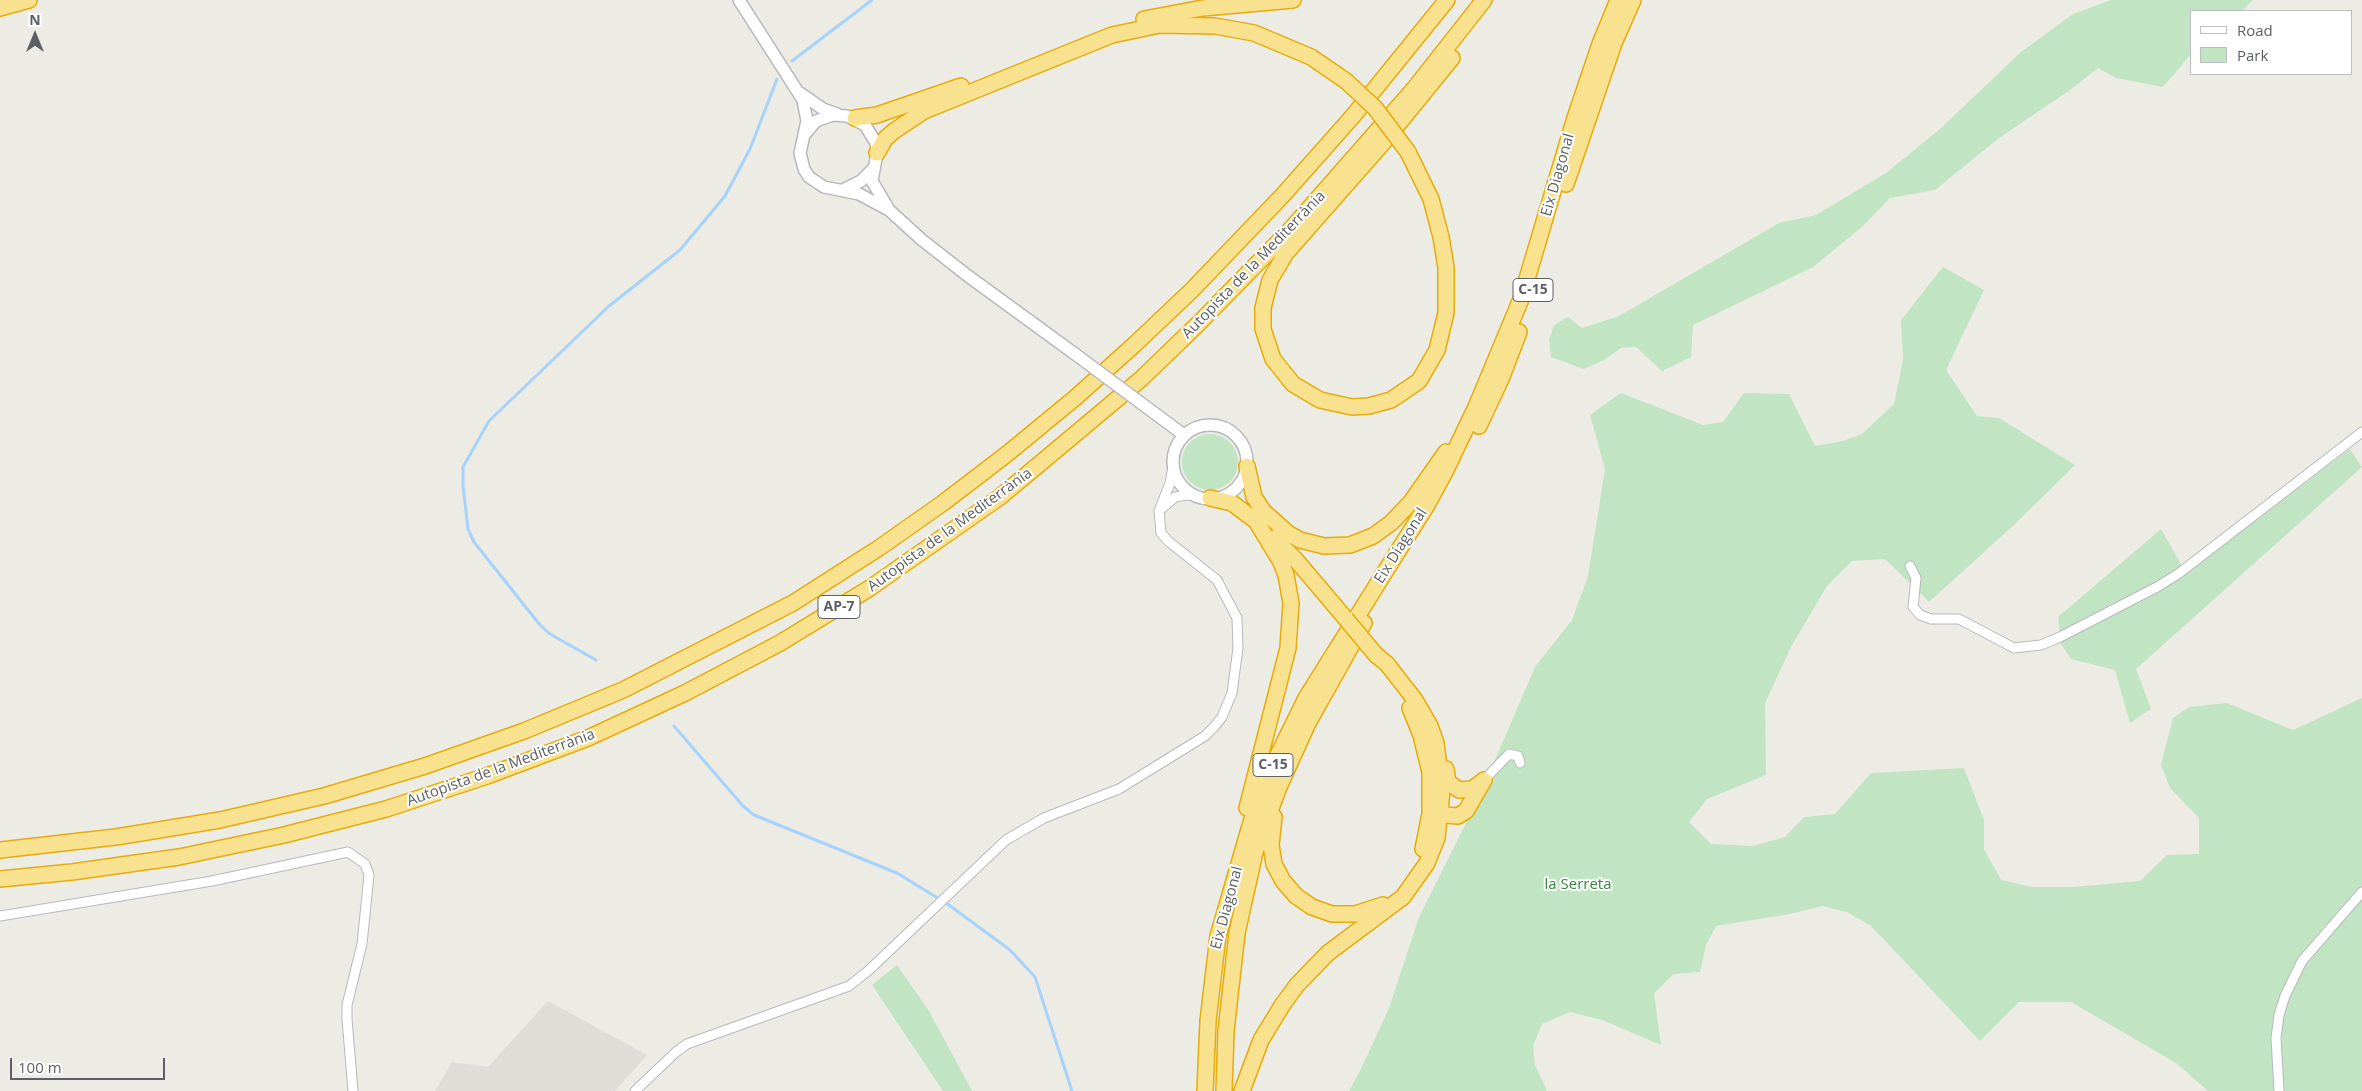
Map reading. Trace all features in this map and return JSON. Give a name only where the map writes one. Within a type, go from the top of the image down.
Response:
[{"type":"highway","points":[[0,8],[29,0]]},
{"type":"highway","points":[[855,118],[877,115],[984,78],[1100,30],[1158,15],[1203,8],[1293,0]]},
{"type":"highway","name":"Autopista de la Mediterrània","points":[[0,850],[116,838],[220,820],[324,796],[417,769],[516,734],[623,690],[793,603],[879,548],[943,503],[1015,448],[1134,345],[1198,283],[1283,195],[1359,109],[1447,0]]},
{"type":"highway","name":"Autopista de la Mediterrània","points":[[0,879],[72,872],[179,857],[284,835],[386,809],[487,776],[588,738],[685,693],[780,643],[870,588],[992,503],[1062,447],[1141,379],[1200,324],[1303,216],[1414,89],[1484,0]]},
{"type":"highway","points":[[877,153],[885,140],[894,131],[924,111],[1112,35],[1160,25],[1215,26],[1254,33],[1311,57],[1346,80],[1375,108],[1408,152],[1430,199],[1441,236],[1446,267],[1446,313],[1437,350],[1419,381],[1391,400],[1369,406],[1352,406],[1320,400],[1293,384],[1273,359],[1263,329],[1263,308],[1270,280],[1286,253],[1382,144],[1429,87],[1494,0]]},
{"type":"highway","name":"Eix Diagonal","points":[[1205,1091],[1206,1061],[1218,936],[1254,812],[1284,741],[1327,662],[1427,505],[1476,407],[1521,300],[1574,121],[1600,44],[1618,0]]},
{"type":"highway","name":"Eix Diagonal","points":[[1224,1091],[1228,1015],[1237,933],[1258,844],[1278,787],[1321,696],[1445,488],[1501,379],[1515,344],[1578,146],[1614,43],[1633,0]]},
{"type":"highway","points":[[1203,497],[1232,503],[1289,534],[1312,544],[1338,547],[1363,541],[1391,523],[1411,502],[1476,407]]},
{"type":"highway","points":[[1218,936],[1225,893],[1284,664],[1291,625],[1291,603],[1286,575],[1259,516],[1247,466]]},
{"type":"highway","points":[[1259,516],[1376,655],[1387,664],[1408,690],[1426,730],[1436,770],[1437,804],[1441,812],[1437,838],[1427,863]]},
{"type":"highway","points":[[1296,749],[1272,825],[1271,845],[1274,864],[1286,885],[1304,902],[1332,914],[1355,914],[1378,907],[1393,897],[1406,884],[1420,856],[1427,835],[1431,805],[1426,730]]},
{"type":"highway","points":[[1426,730],[1444,756],[1447,778],[1451,786],[1459,790],[1468,791],[1484,780]]},
{"type":"highway","points":[[1242,1091],[1261,1040],[1297,985],[1328,953],[1403,897],[1436,848],[1466,811],[1484,780]]},
{"type":"highway","points":[[1441,812],[1454,817],[1466,811]]},
{"type":"street","points":[[739,0],[800,93],[806,110],[804,135],[800,150],[801,160],[810,177],[824,187],[859,194],[889,210],[945,258],[1184,435]]},
{"type":"street","points":[[800,93],[823,108],[840,115],[855,118],[865,125],[872,134],[877,153],[872,170],[874,186],[889,210]]},
{"type":"street","points":[[804,135],[816,121],[840,115]]},
{"type":"street","points":[[843,190],[861,181],[872,170]]},
{"type":"street","points":[[635,1091],[687,1044],[848,986],[908,933],[1006,840],[1025,827],[1119,789],[1205,736],[1222,716],[1232,693],[1237,663],[1237,618],[1216,580],[1163,536],[1158,521],[1159,511],[1170,483],[1176,447],[1184,435],[1196,427],[1206,425],[1225,428],[1240,441],[1245,449],[1247,466],[1239,484],[1230,493],[1203,497],[1187,495],[1175,497],[1159,511]]},
{"type":"street","points":[[1910,566],[1916,578],[1913,607],[1920,615],[1932,619],[1959,619],[2014,648],[2041,645],[2157,588],[2178,574],[2362,432]]},
{"type":"street","points":[[1173,468],[1181,485],[1203,497]]},
{"type":"street","points":[[1484,780],[1509,754],[1518,756],[1520,763]]},
{"type":"street","points":[[0,916],[212,881],[348,852],[365,864],[369,875],[362,944],[347,1005],[346,1019],[353,1091]]},
{"type":"street","points":[[2279,1091],[2276,1038],[2278,1015],[2285,996],[2302,962],[2362,892]]},
{"type":"shaded area","points":[[548,1001],[647,1055],[615,1091],[435,1091],[452,1062],[488,1067]]},
{"type":"green space","points":[[2111,0],[2253,0],[2243,10],[2190,10],[2190,55],[2163,87],[2116,78],[2098,68],[2070,90],[1999,138],[1935,190],[1890,198],[1863,226],[1813,267],[1693,325],[1691,357],[1662,371],[1636,347],[1621,348],[1604,360],[1584,369],[1551,357],[1549,340],[1554,325],[1568,317],[1582,328],[1619,316],[1779,223],[1816,215],[1886,173],[1940,129],[2021,52],[2073,14]]},
{"type":"green space","name":"la Serreta","points":[[1943,267],[1984,290],[1946,370],[1977,416],[1999,418],[2075,465],[2015,524],[1929,602],[1885,559],[1852,561],[1827,586],[1792,645],[1765,703],[1766,775],[1707,799],[1689,822],[1711,844],[1753,846],[1785,837],[1804,817],[1835,814],[1871,773],[1964,768],[1984,820],[1984,849],[2001,880],[2032,887],[2073,887],[2140,881],[2167,855],[2199,854],[2199,818],[2170,788],[2161,765],[2173,718],[2189,707],[2227,703],[2293,730],[2362,698],[2362,1091],[2208,1091],[2176,1063],[2071,1002],[2019,1002],[1980,1041],[1871,926],[1847,912],[1823,906],[1790,914],[1716,926],[1706,945],[1700,972],[1674,974],[1654,993],[1661,1045],[1602,1020],[1570,1012],[1542,1024],[1533,1046],[1535,1065],[1547,1091],[1349,1091],[1389,1008],[1419,917],[1479,797],[1535,667],[1572,620],[1588,576],[1605,469],[1590,415],[1621,393],[1703,425],[1723,422],[1744,393],[1789,394],[1815,446],[1843,441],[1862,434],[1894,404],[1903,360],[1901,320]]},
{"type":"green space","points":[[1205,434],[1215,434],[1230,442],[1236,451],[1238,462],[1236,473],[1230,482],[1215,490],[1205,490],[1194,485],[1187,478],[1182,467],[1182,457],[1187,446],[1194,439]]},
{"type":"green space","points":[[2350,449],[2362,467],[2136,669],[2151,709],[2130,723],[2115,670],[2071,659],[2061,644],[2058,617],[2161,529],[2186,573]]},
{"type":"green space","points":[[897,965],[929,1011],[972,1091],[943,1091],[872,985]]},
{"type":"waterway","points":[[792,61],[872,0]]},
{"type":"waterway","points":[[596,660],[550,634],[540,625],[474,542],[468,529],[463,486],[463,467],[489,421],[609,306],[680,250],[725,196],[750,149],[777,79]]},
{"type":"waterway","points":[[674,726],[743,806],[754,815],[897,873],[949,905],[1010,950],[1035,977],[1072,1091]]}]
